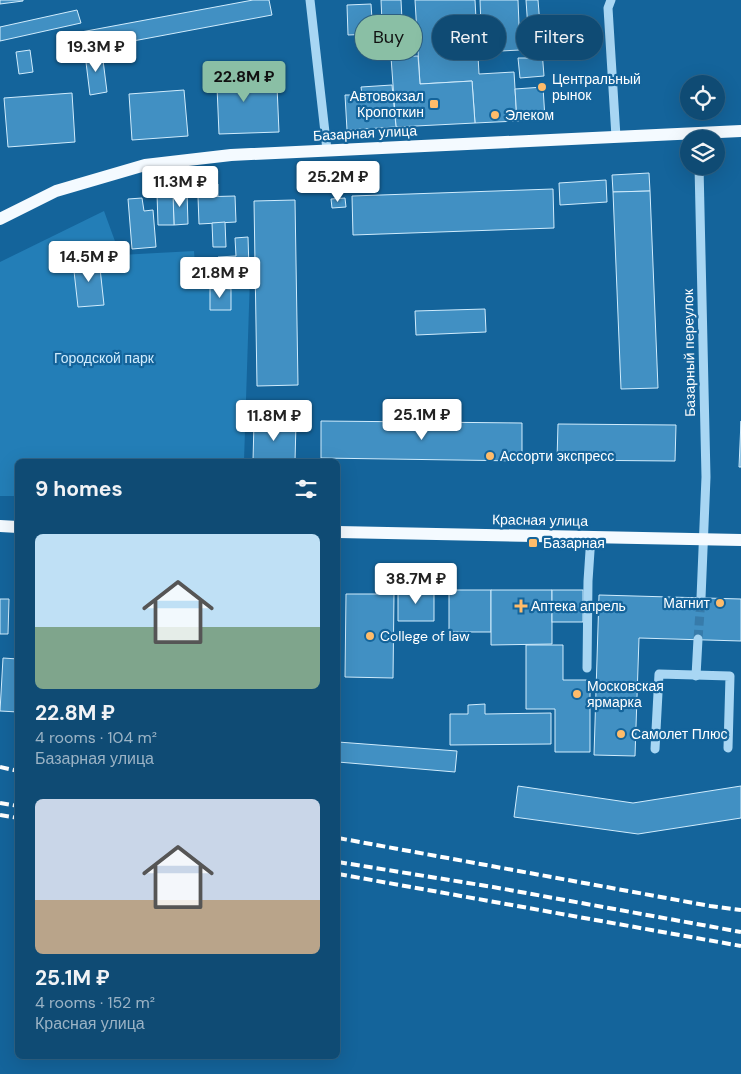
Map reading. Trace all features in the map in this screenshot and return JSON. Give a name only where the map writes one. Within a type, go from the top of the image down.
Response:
[{"type":"main road","name":"Базарная улица","points":[[725,133],[741,131]]},
{"type":"main road","name":"Базарная улица","points":[[0,219],[56,192],[144,165],[231,155],[616,137],[680,136]]},
{"type":"main road","points":[[0,526],[15,527]]},
{"type":"main road","name":"Красная улица","points":[[340,532],[741,540]]},
{"type":"street","points":[[310,0],[327,150]]},
{"type":"street","points":[[611,0],[608,8],[616,137]]},
{"type":"street","name":"Базарный переулок","points":[[699,175],[705,467],[705,540],[701,598]]},
{"type":"street","points":[[587,668],[588,581],[591,536]]},
{"type":"street","points":[[696,676],[698,640]]},
{"type":"street","points":[[655,749],[659,674],[730,676],[728,748]]},
{"type":"green space","name":"Городской парк","points":[[104,211],[120,255],[194,251],[196,278],[250,276],[244,459],[15,459],[15,496],[0,496],[0,262]]},
{"type":"building","points":[[0,0],[23,0],[23,1],[0,4]]},
{"type":"building","points":[[253,0],[269,0],[272,15],[85,50],[81,32]]},
{"type":"building","points":[[381,0],[401,0],[402,15],[382,15]]},
{"type":"building","points":[[415,0],[475,0],[476,15],[432,15],[432,60],[478,60],[479,74],[514,72],[517,121],[475,123],[472,81],[420,84],[419,60],[422,60],[422,15],[416,15]]},
{"type":"building","points":[[480,0],[518,0],[516,50],[506,51],[506,15],[481,15]]},
{"type":"building","points":[[526,0],[538,0],[539,15],[527,15]]},
{"type":"building","points":[[371,4],[372,15],[355,15],[355,35],[348,35],[347,5]]},
{"type":"building","points":[[77,10],[81,23],[0,41],[0,27]]},
{"type":"building","points":[[30,50],[33,72],[19,74],[16,52]]},
{"type":"building","points":[[102,52],[107,92],[90,95],[85,54]]},
{"type":"building","name":"Автовокзал Кропоткин","points":[[391,60],[418,60],[420,84],[472,81],[475,123],[396,127]]},
{"type":"building","points":[[518,60],[543,60],[544,76],[520,78]]},
{"type":"building","points":[[245,62],[246,87],[277,86],[279,132],[219,134],[216,63]]},
{"type":"building","points":[[392,85],[396,127],[347,130],[345,95],[362,95],[361,87]]},
{"type":"building","points":[[543,87],[545,119],[517,121],[515,89]]},
{"type":"building","points":[[184,90],[188,136],[132,140],[129,94]]},
{"type":"building","points":[[72,93],[75,142],[8,147],[4,98]]},
{"type":"building","points":[[649,173],[650,191],[613,192],[612,175]]},
{"type":"building","points":[[606,180],[607,202],[560,205],[559,183]]},
{"type":"building","points":[[218,184],[218,196],[198,197],[198,185]]},
{"type":"building","points":[[553,189],[554,228],[353,235],[352,196]]},
{"type":"building","points":[[650,191],[658,388],[621,389],[613,192]]},
{"type":"building","points":[[187,192],[188,224],[174,225],[173,193]]},
{"type":"building","points":[[157,193],[173,193],[174,225],[158,225]]},
{"type":"building","points":[[235,196],[236,222],[199,224],[198,197]]},
{"type":"building","points":[[142,198],[144,211],[153,210],[156,247],[132,249],[128,199]]},
{"type":"building","points":[[345,198],[346,207],[332,208],[331,199]]},
{"type":"building","points":[[295,200],[298,385],[257,386],[254,201]]},
{"type":"building","points":[[225,222],[226,247],[213,247],[212,223]]},
{"type":"building","points":[[248,237],[249,269],[218,270],[218,257],[236,256],[235,238]]},
{"type":"building","points":[[99,259],[104,305],[78,307],[73,262]]},
{"type":"building","points":[[210,287],[231,289],[231,310],[210,310]]},
{"type":"building","points":[[485,309],[486,332],[416,335],[415,311]]},
{"type":"building","points":[[321,421],[522,423],[522,461],[321,458]]},
{"type":"building","points":[[741,421],[741,467],[739,467]]},
{"type":"building","points":[[254,422],[296,423],[295,459],[253,459]]},
{"type":"building","points":[[558,424],[676,425],[675,461],[557,460]]},
{"type":"building","points":[[398,589],[434,590],[434,621],[398,621]]},
{"type":"building","points":[[449,590],[491,590],[491,632],[449,632]]},
{"type":"building","name":"Аптека апрель","points":[[491,590],[552,590],[552,644],[491,645]]},
{"type":"building","points":[[552,590],[583,590],[583,622],[552,622]]},
{"type":"building","name":"College of law","points":[[346,594],[394,594],[393,678],[345,677]]},
{"type":"building","points":[[599,595],[741,599],[741,641],[639,638],[635,756],[594,755]]},
{"type":"building","points":[[0,599],[9,599],[8,634],[0,634]]},
{"type":"building","points":[[526,645],[563,645],[563,680],[590,680],[590,752],[555,752],[555,709],[526,709]]},
{"type":"building","points":[[3,658],[15,659],[15,712],[0,711]]},
{"type":"building","points":[[485,704],[485,714],[551,713],[551,744],[450,745],[450,714],[468,714],[468,705]]},
{"type":"building","points":[[340,742],[457,751],[455,772],[340,762]]},
{"type":"building","points":[[518,786],[633,803],[741,786],[741,818],[638,834],[514,817]]},
{"type":"tunnel","points":[[698,639],[701,598]]},
{"type":"railway","points":[[0,767],[15,770]]},
{"type":"railway","points":[[0,803],[15,806]]},
{"type":"railway","points":[[0,815],[15,818]]},
{"type":"railway","points":[[340,838],[710,906],[741,910]]},
{"type":"railway","points":[[340,862],[493,887],[741,932]]},
{"type":"railway","points":[[340,874],[741,946]]},
{"type":"place","name":"Центральный рынок","points":[[542,87]]},
{"type":"place","name":"Автовокзал Кропоткин","points":[[434,104]]},
{"type":"place","name":"Элеком","points":[[495,115]]},
{"type":"place","name":"Ассорти экспресс","points":[[490,456]]},
{"type":"place","name":"Базарная","points":[[533,543]]},
{"type":"place","name":"Магнит","points":[[720,603]]},
{"type":"place","name":"Аптека апрель","points":[[521,606]]},
{"type":"place","name":"College of law","points":[[370,636]]},
{"type":"place","name":"Московская ярмарка","points":[[577,694]]},
{"type":"place","name":"Самолет Плюс","points":[[621,734]]}]
